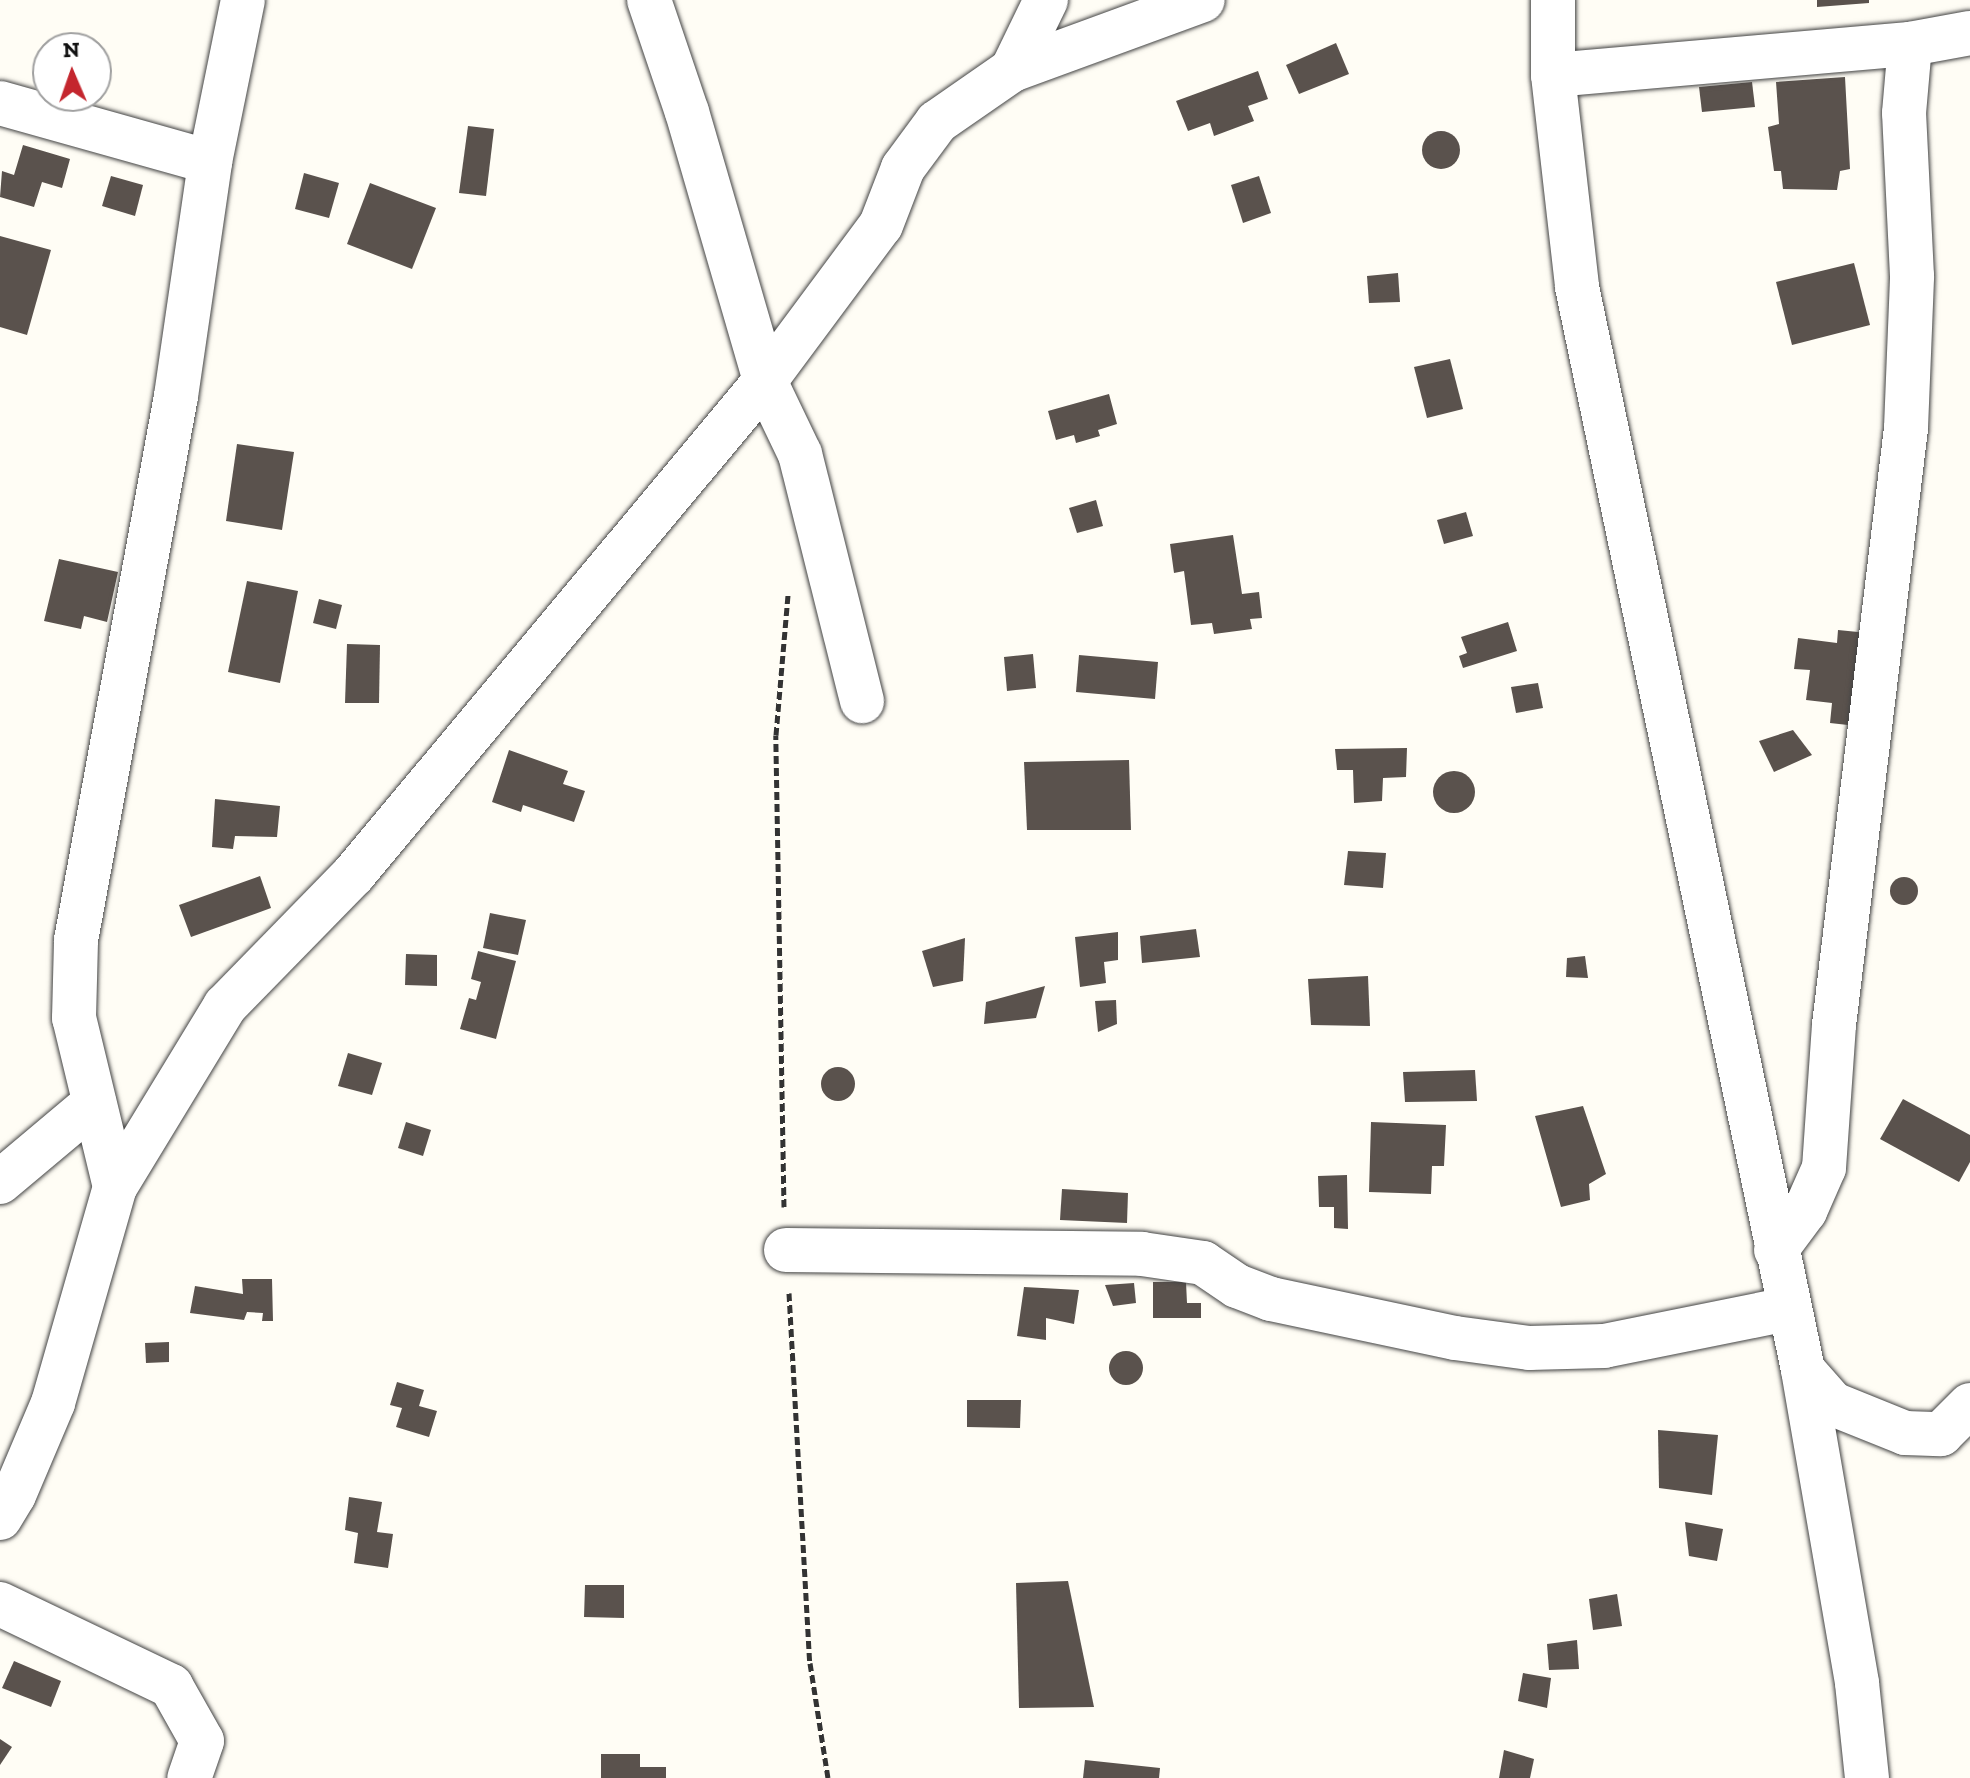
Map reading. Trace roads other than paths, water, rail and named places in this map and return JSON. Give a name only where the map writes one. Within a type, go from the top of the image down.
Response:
[{"type":"street","points":[[115,1187],[74,1018],[76,940],[176,396],[210,162],[243,0]]},
{"type":"street","points":[[649,0],[687,112],[765,381],[800,454],[862,701]]},
{"type":"street","points":[[1012,70],[1046,0]]},
{"type":"street","points":[[0,1518],[14,1495],[53,1403],[115,1187],[225,1006],[353,875],[765,381],[881,225],[903,168],[937,122],[1012,70],[1203,0]]},
{"type":"street","points":[[1553,0],[1553,75],[1577,287],[1787,1309],[1803,1370],[1857,1683],[1867,1778]]},
{"type":"street","points":[[1553,75],[1910,44],[1970,33]]},
{"type":"street","points":[[1776,1250],[1805,1211],[1824,1168],[1834,1025],[1906,428],[1912,276],[1904,113],[1910,44]]},
{"type":"street","points":[[0,103],[210,162]]},
{"type":"street","points":[[0,1182],[94,1103]]},
{"type":"street","points":[[786,1250],[1142,1254],[1203,1263],[1237,1286],[1271,1299],[1455,1338],[1529,1348],[1604,1346],[1787,1309]]},
{"type":"street","points":[[1803,1370],[1833,1404],[1905,1433],[1941,1434],[1970,1405]]},
{"type":"street","points":[[0,1604],[171,1686],[202,1741],[189,1778]]}]
